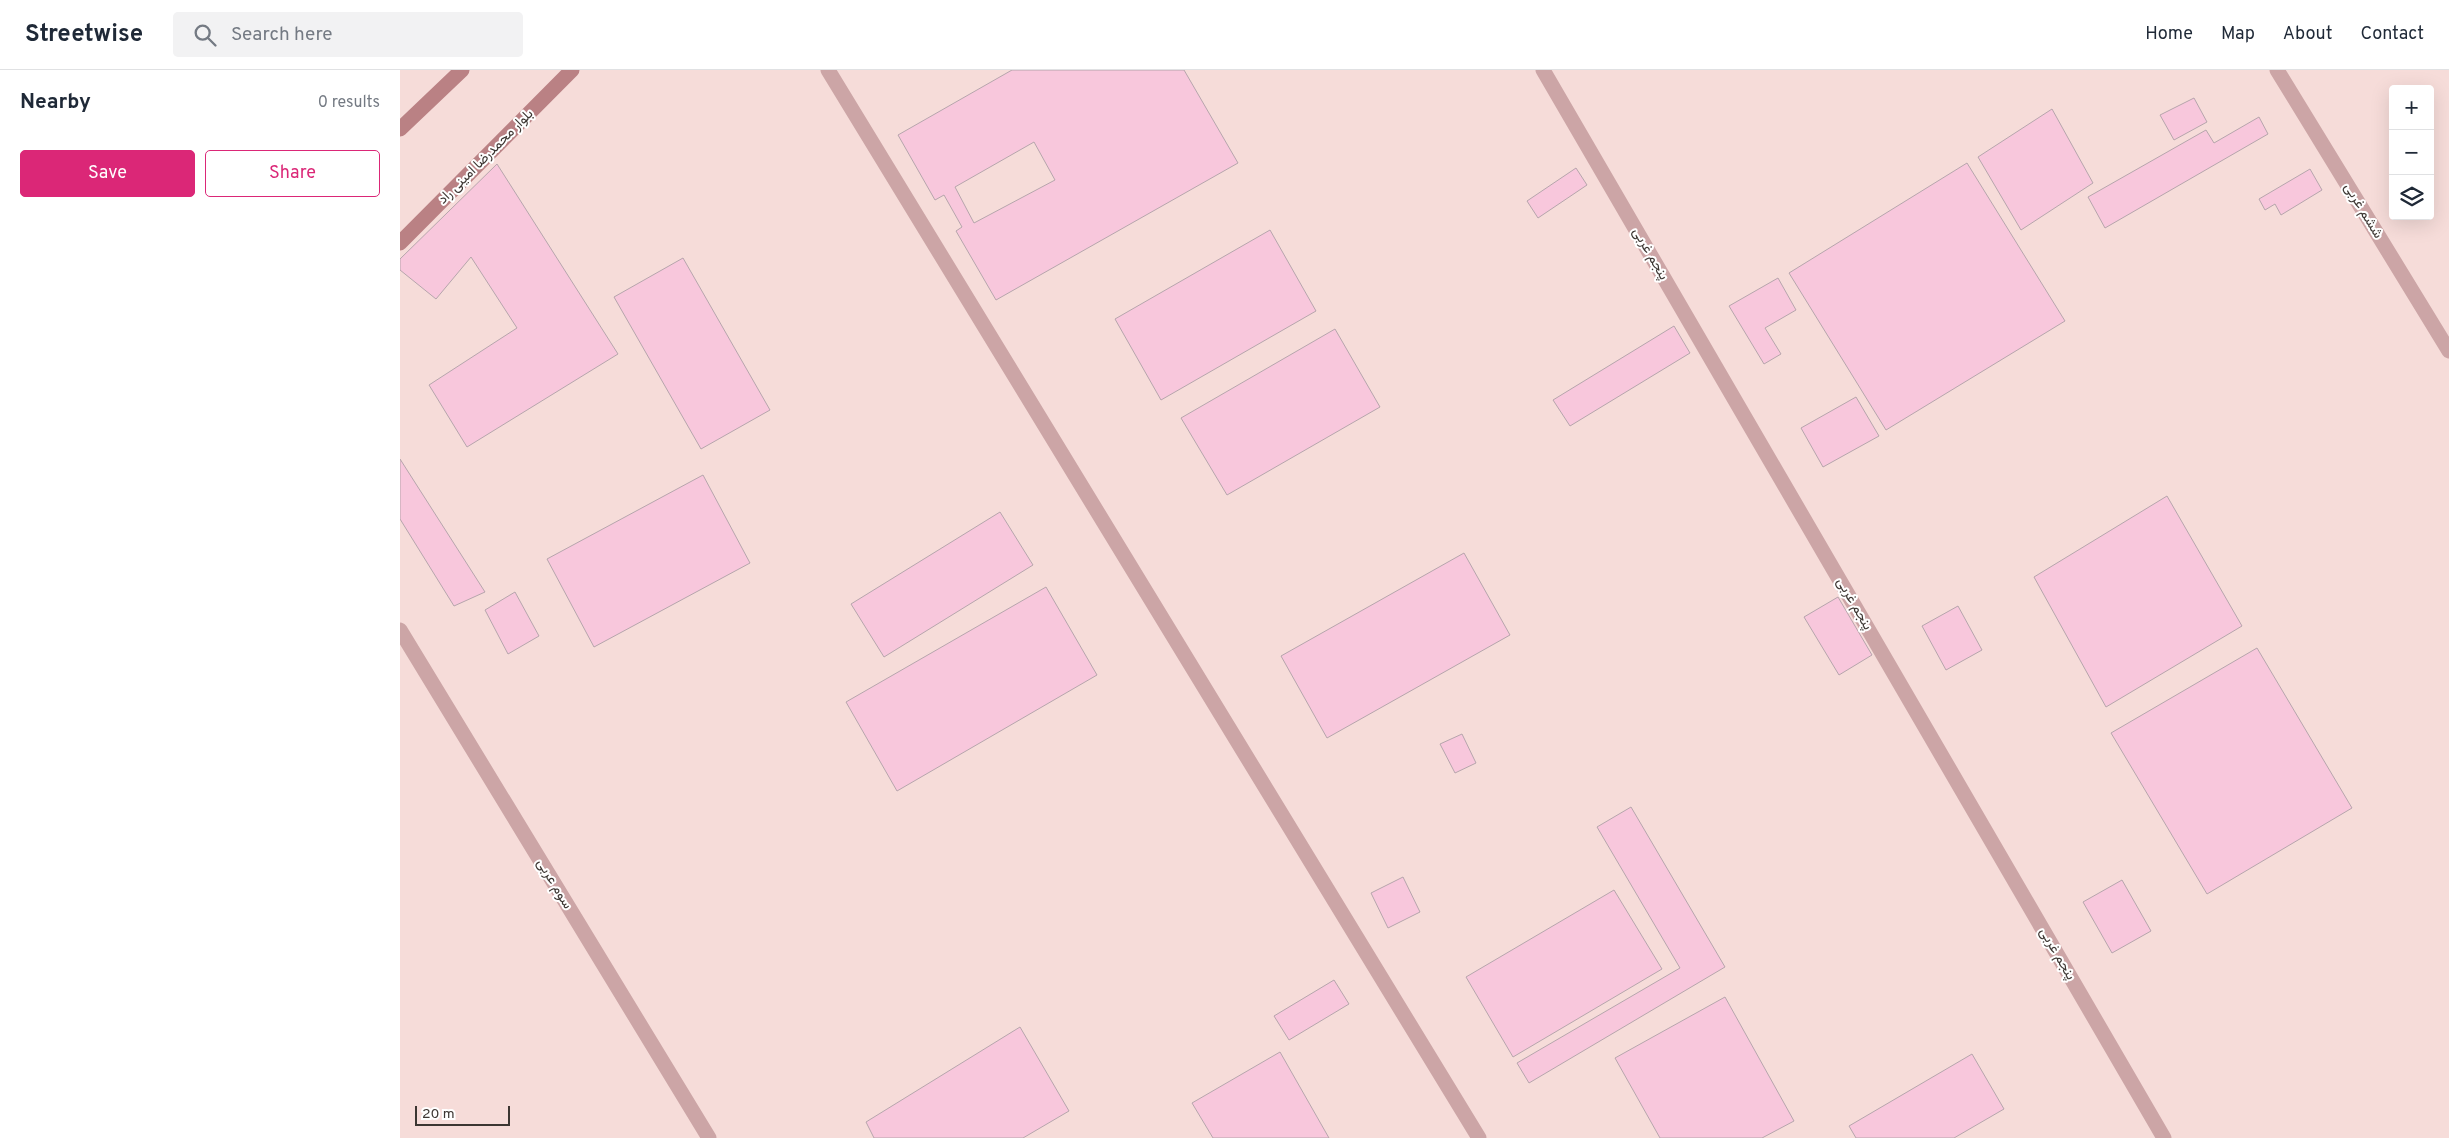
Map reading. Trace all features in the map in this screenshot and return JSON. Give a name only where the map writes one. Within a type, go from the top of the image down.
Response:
[{"type":"main road","points":[[400,130],[462,70]]},
{"type":"main road","name":"بلوار محمدرضا امینی راد","points":[[400,243],[572,70]]},
{"type":"lane","points":[[828,70],[1479,1138]]},
{"type":"lane","name":"پنجم غربی","points":[[1543,70],[2164,1138]]},
{"type":"lane","name":"ششم غربی","points":[[2277,70],[2449,351]]},
{"type":"lane","name":"سوم عربی","points":[[400,630],[708,1138]]},
{"type":"shaded area","points":[[400,70],[2449,70],[2449,1138],[400,1138]]},
{"type":"building","points":[[1012,70],[1184,70],[1238,163],[996,300],[956,231],[962,227],[944,195],[935,200],[898,135]],"holes":[[[1034,142],[1055,180],[974,223],[955,187]]]},
{"type":"building","points":[[2194,98],[2207,122],[2174,140],[2160,115]]},
{"type":"building","points":[[2052,109],[2093,183],[2021,230],[1978,157]]},
{"type":"building","points":[[2259,117],[2268,134],[2105,228],[2088,197],[2206,130],[2214,143]]},
{"type":"building","points":[[1967,163],[2065,321],[1886,430],[1789,273]]},
{"type":"building","points":[[497,164],[618,354],[467,447],[429,385],[517,328],[471,257],[436,299],[400,270],[400,259]]},
{"type":"building","points":[[1576,168],[1587,185],[1538,218],[1527,201]]},
{"type":"building","points":[[2310,169],[2322,190],[2281,215],[2275,204],[2265,210],[2259,199]]},
{"type":"building","points":[[1270,230],[1316,311],[1161,400],[1115,319]]},
{"type":"building","points":[[683,258],[770,410],[701,449],[614,297]]},
{"type":"building","points":[[1778,278],[1796,310],[1765,328],[1781,354],[1764,364],[1729,306]]},
{"type":"building","points":[[1674,326],[1690,353],[1570,426],[1553,400]]},
{"type":"building","points":[[1335,329],[1380,407],[1227,495],[1181,418]]},
{"type":"building","points":[[1856,397],[1879,436],[1823,467],[1801,428]]},
{"type":"building","points":[[400,459],[485,592],[454,606],[400,519]]},
{"type":"building","points":[[703,475],[750,563],[594,647],[547,559]]},
{"type":"building","points":[[2167,496],[2242,626],[2106,707],[2034,577]]},
{"type":"building","points":[[1000,512],[1033,565],[884,657],[851,604]]},
{"type":"building","points":[[1464,553],[1510,635],[1327,738],[1281,656]]},
{"type":"building","points":[[1046,587],[1097,675],[897,791],[846,702]]},
{"type":"building","points":[[515,592],[539,636],[508,654],[485,610]]},
{"type":"building","points":[[1838,597],[1872,655],[1839,675],[1804,617]]},
{"type":"building","points":[[1958,606],[1982,650],[1946,670],[1922,626]]},
{"type":"building","points":[[2257,648],[2352,808],[2207,894],[2111,733]]},
{"type":"building","points":[[1462,734],[1476,763],[1455,773],[1440,744]]},
{"type":"building","points":[[1631,807],[1725,967],[1529,1083],[1517,1063],[1680,968],[1597,827]]},
{"type":"building","points":[[1403,877],[1420,912],[1388,928],[1371,893]]},
{"type":"building","points":[[2122,880],[2151,931],[2112,953],[2083,902]]},
{"type":"building","points":[[1614,890],[1662,969],[1513,1057],[1466,977]]},
{"type":"building","points":[[1334,980],[1349,1004],[1289,1040],[1274,1016]]},
{"type":"building","points":[[1725,997],[1794,1121],[1762,1138],[1660,1138],[1615,1058]]},
{"type":"building","points":[[1020,1027],[1069,1111],[1023,1138],[874,1138],[866,1122]]},
{"type":"building","points":[[1280,1052],[1329,1138],[1213,1138],[1192,1103]]},
{"type":"building","points":[[1972,1054],[2004,1109],[1954,1138],[1856,1138],[1849,1126]]}]
